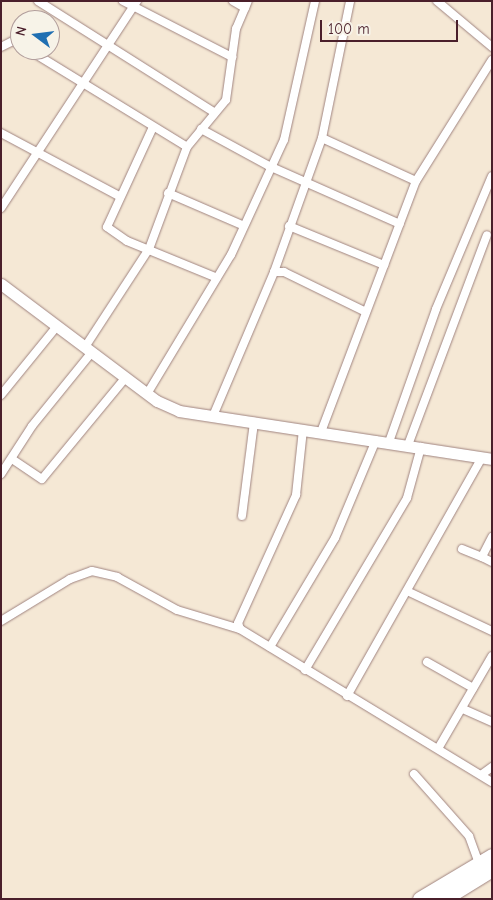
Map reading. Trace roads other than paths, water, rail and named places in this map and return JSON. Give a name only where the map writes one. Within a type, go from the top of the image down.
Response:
[{"type":"highway","points":[[420,899],[488,863]]},
{"type":"highway","points":[[443,899],[488,863]]},
{"type":"main road","points":[[1,284],[147,394],[179,411],[487,458]]},
{"type":"street","points":[[38,1],[216,113]]},
{"type":"street","points":[[123,1],[135,4],[232,57]]},
{"type":"street","points":[[1,474],[88,349],[149,249],[168,193],[187,147],[226,100],[232,57],[247,5],[233,1]]},
{"type":"street","points":[[147,394],[217,278],[291,115],[315,1]]},
{"type":"street","points":[[212,416],[274,272],[322,138],[350,1]]},
{"type":"street","points":[[437,1],[492,46]]},
{"type":"street","points":[[1,208],[135,4]]},
{"type":"street","points":[[44,60],[187,147]]},
{"type":"street","points":[[321,432],[416,181],[492,60]]},
{"type":"street","points":[[153,127],[140,163],[119,196],[107,227],[149,249],[217,278]]},
{"type":"street","points":[[202,129],[269,166],[400,224]]},
{"type":"street","points":[[1,133],[119,196]]},
{"type":"street","points":[[322,138],[416,181]]},
{"type":"street","points":[[389,442],[436,308],[492,176]]},
{"type":"street","points":[[168,193],[242,225]]},
{"type":"street","points":[[289,226],[384,265]]},
{"type":"street","points":[[408,445],[487,235]]},
{"type":"street","points":[[274,272],[284,272],[366,312]]},
{"type":"street","points":[[1,395],[58,326]]},
{"type":"street","points":[[12,459],[42,479],[126,377]]},
{"type":"street","points":[[242,516],[254,422]]},
{"type":"street","points":[[240,629],[238,623],[296,494],[303,429]]},
{"type":"street","points":[[270,647],[335,538],[376,440]]},
{"type":"street","points":[[305,670],[407,498],[421,447]]},
{"type":"street","points":[[347,696],[407,591],[487,458]]},
{"type":"street","points":[[482,557],[492,537]]},
{"type":"street","points":[[462,549],[492,562]]},
{"type":"street","points":[[1,621],[70,579],[92,571],[117,576],[177,610],[240,629],[347,696],[439,747],[492,782]]},
{"type":"street","points":[[407,591],[492,631]]},
{"type":"street","points":[[439,747],[463,709],[492,656]]},
{"type":"street","points":[[427,662],[473,688]]},
{"type":"street","points":[[463,709],[492,722]]},
{"type":"street","points":[[480,775],[492,767]]},
{"type":"street","points":[[414,774],[469,836],[488,863]]}]
